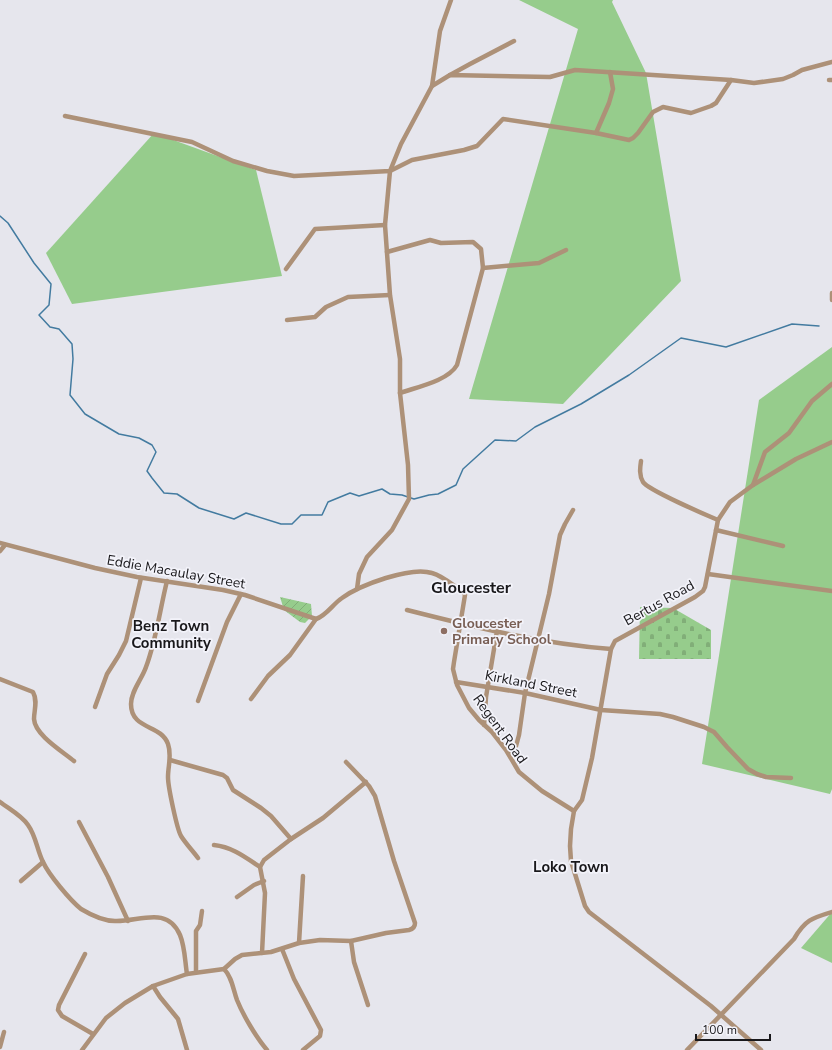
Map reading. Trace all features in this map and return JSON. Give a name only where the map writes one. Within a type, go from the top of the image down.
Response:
[{"type":"street","points":[[357,589],[360,574],[367,556],[392,530],[409,500],[408,465],[400,393],[400,359],[390,295],[385,225],[390,171],[401,144],[432,86],[440,31],[451,0]]},
{"type":"street","points":[[432,86],[514,41]]},
{"type":"street","points":[[450,75],[550,77],[575,70],[731,80],[754,83],[783,79],[802,70],[832,62]]},
{"type":"street","points":[[596,133],[609,103],[613,89],[610,72]]},
{"type":"street","points":[[65,116],[192,142],[233,160],[267,172],[294,176],[390,171],[412,160],[477,146],[503,119],[596,133],[629,140],[633,138],[653,112],[663,107],[691,113],[711,106],[716,103],[731,80]]},
{"type":"street","points":[[286,269],[315,229],[385,225]]},
{"type":"street","points":[[387,252],[430,240],[441,243],[473,242],[480,249],[483,268],[457,365],[454,371],[446,377],[400,393]]},
{"type":"street","points":[[483,268],[539,264],[566,250]]},
{"type":"street","points":[[832,293],[832,300]]},
{"type":"street","points":[[287,320],[315,317],[326,307],[348,297],[390,295]]},
{"type":"street","points":[[753,485],[765,452],[789,433],[812,401],[832,384]]},
{"type":"street","name":"Bertus Road","points":[[611,649],[615,641],[619,638],[699,594],[706,587],[718,520],[730,502],[753,485],[796,459],[832,442]]},
{"type":"street","points":[[641,461],[640,474],[644,483],[671,498],[718,520]]},
{"type":"street","points":[[509,754],[514,750],[517,742],[525,693],[538,640],[560,535],[564,524],[573,510]]},
{"type":"street","points":[[716,530],[783,546]]},
{"type":"street","points":[[0,551],[2,544]]},
{"type":"street","name":"Eddie Macaulay Street","points":[[2,544],[95,568],[141,578],[223,590],[240,594],[316,619]]},
{"type":"street","points":[[251,699],[268,676],[290,655],[316,619],[322,617],[342,597],[380,580],[412,572],[425,571],[433,573],[464,592],[465,595],[461,623]]},
{"type":"street","points":[[708,574],[832,591]]},
{"type":"street","points":[[95,707],[107,674],[120,655],[126,640],[141,578]]},
{"type":"street","points":[[167,582],[149,660],[131,703],[135,718],[140,723],[159,733],[168,742],[170,760],[168,778],[178,828],[181,836],[198,858]]},
{"type":"street","points":[[198,701],[227,622],[240,594]]},
{"type":"street","points":[[407,610],[538,640],[576,646],[611,649],[602,710],[582,800],[574,811],[571,829],[571,861],[586,906],[589,912],[711,1006],[761,1050]]},
{"type":"street","name":"Regent Road","points":[[461,623],[453,669],[456,682],[469,708],[492,732],[509,754],[519,772],[542,791],[574,811]]},
{"type":"street","points":[[484,725],[488,687],[497,631]]},
{"type":"street","points":[[0,680],[33,692],[36,700],[34,720],[36,728],[41,735],[74,761]]},
{"type":"street","name":"Kirkland Street","points":[[456,682],[525,693],[602,710],[660,714],[704,727],[714,732],[748,769],[757,774],[766,777],[791,778]]},
{"type":"street","points":[[170,760],[223,775],[227,778],[233,790],[271,816],[291,839]]},
{"type":"street","points":[[82,1050],[103,1021],[112,1012],[152,986],[187,974],[224,968],[242,955],[271,952],[299,943],[320,940],[351,941],[386,933],[409,930],[415,926],[375,796],[366,782],[346,762]]},
{"type":"street","points":[[260,867],[264,860],[291,839],[323,818],[366,782]]},
{"type":"street","points":[[0,802],[19,816],[28,825],[43,862],[52,877],[81,908],[96,917],[114,922],[154,917],[167,919],[176,928],[181,939],[187,974]]},
{"type":"street","points":[[79,822],[108,877],[128,921]]},
{"type":"street","points":[[214,845],[241,853],[260,867],[264,881],[265,893],[262,953]]},
{"type":"street","points":[[21,881],[43,862]]},
{"type":"street","points":[[299,943],[303,876]]},
{"type":"street","points":[[237,897],[254,885],[264,881]]},
{"type":"street","points":[[196,972],[196,932],[200,925],[202,911]]},
{"type":"street","points":[[687,1050],[794,939],[808,921],[815,917],[832,912]]},
{"type":"street","points":[[351,941],[354,962],[368,1005]]},
{"type":"street","points":[[282,949],[294,979],[321,1030],[320,1036],[303,1050]]},
{"type":"street","points":[[85,954],[59,1005],[58,1010],[62,1016],[93,1034]]},
{"type":"street","points":[[224,968],[231,980],[237,1000],[257,1038],[267,1050]]},
{"type":"street","points":[[152,986],[178,1019],[187,1050]]},
{"type":"street","points":[[0,1047],[4,1032]]},
{"type":"green space","points":[[519,0],[613,0],[612,2],[646,73],[681,281],[563,404],[469,399],[578,29]]},
{"type":"green space","points":[[154,133],[256,170],[282,276],[72,304],[46,253]]},
{"type":"green space","points":[[832,347],[832,789],[830,794],[702,764],[759,400]]},
{"type":"green space","points":[[280,597],[311,604],[312,616],[305,623],[300,622],[284,610]]},
{"type":"green space","points":[[640,607],[673,608],[711,630],[711,659],[639,659]]},
{"type":"green space","points":[[832,912],[832,963],[801,948]]},
{"type":"waterway","points":[[0,216],[8,223],[34,263],[51,284],[49,305],[39,315],[50,327],[59,329],[72,344],[73,359],[70,395],[85,414],[119,434],[139,438],[152,445],[156,452],[147,471],[164,493],[177,494],[199,508],[234,519],[246,513],[281,524],[292,524],[301,515],[322,515],[328,502],[350,493],[359,496],[382,489],[390,494],[402,495],[414,499],[438,494],[456,485],[463,469],[495,440],[516,441],[535,427],[581,404],[629,375],[681,338],[726,347],[792,324],[819,326]]},
{"type":"place","name":"Gloucester Primary School","points":[[444,631]]},
{"type":"district","name":"Gloucester","points":[[471,588]]},
{"type":"district","name":"Benz Town Community","points":[[171,634]]},
{"type":"district","name":"Loko Town","points":[[571,867]]}]
